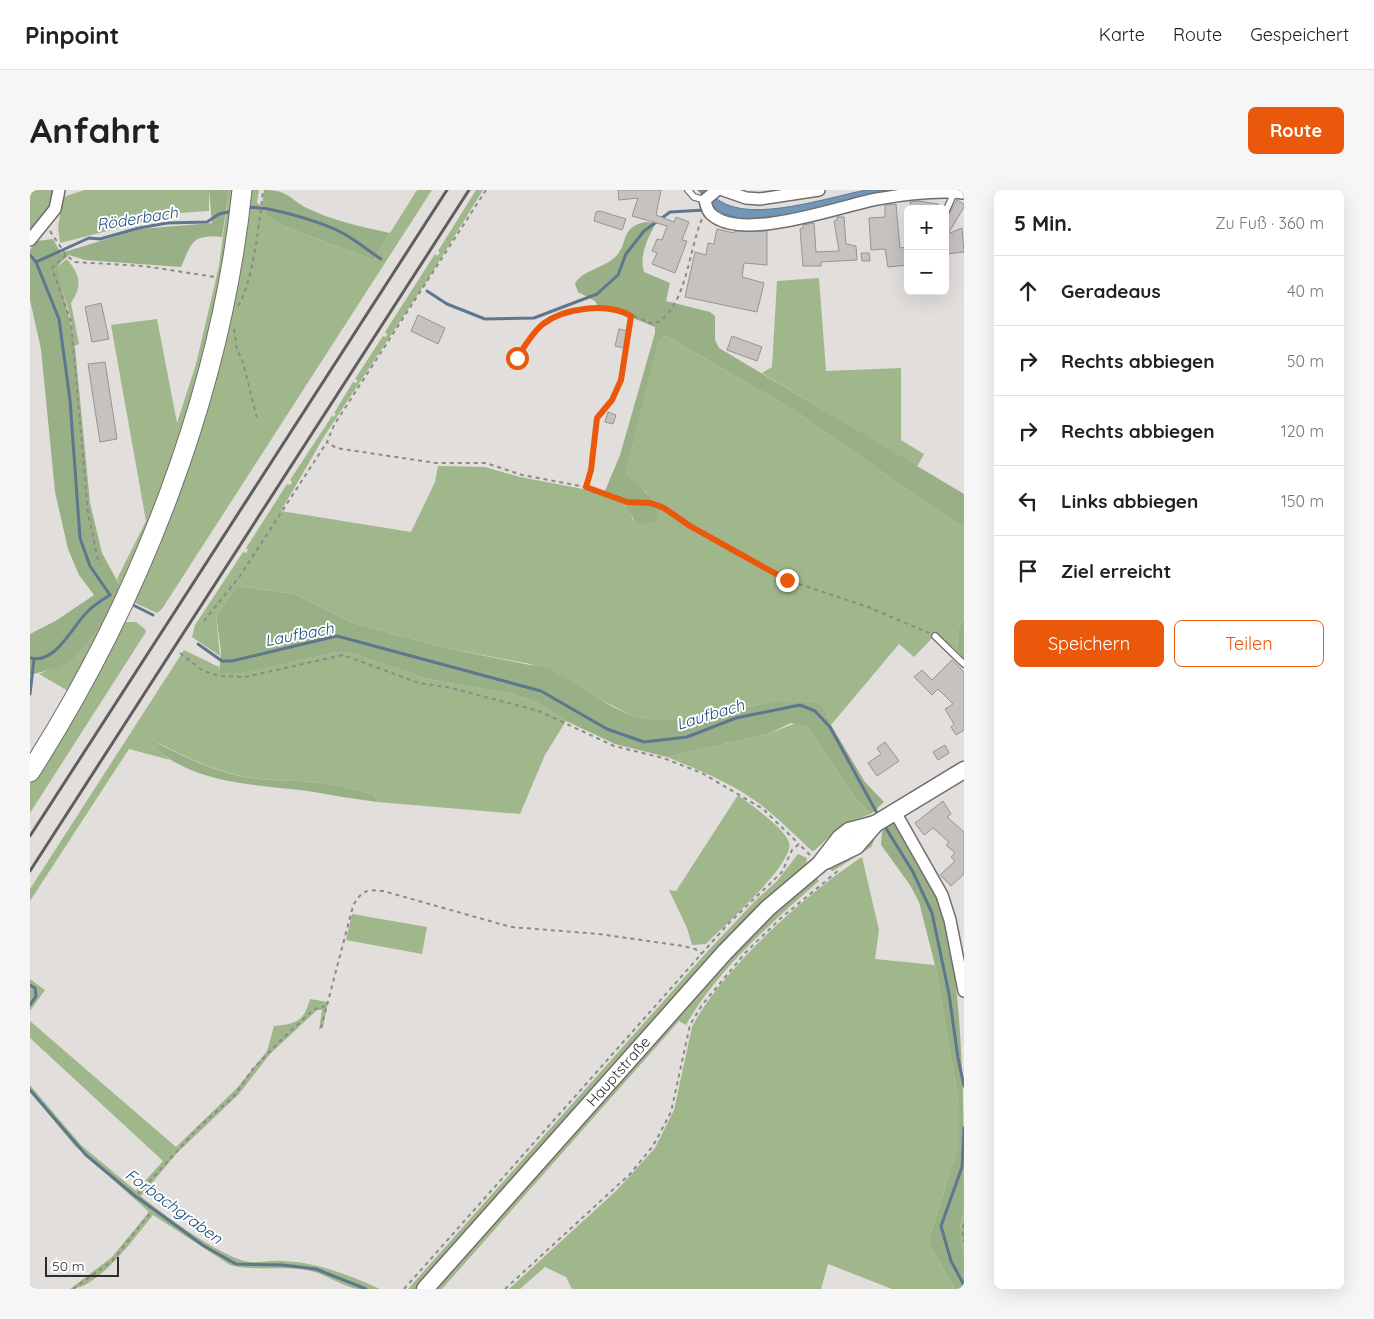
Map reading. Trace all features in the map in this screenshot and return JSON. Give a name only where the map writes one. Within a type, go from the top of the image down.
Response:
[{"type":"main road","points":[[30,772],[79,689],[118,616],[172,484],[195,416],[217,335],[241,203]]},
{"type":"street","points":[[30,240],[55,209],[59,190]]},
{"type":"street","points":[[819,190],[746,198],[718,191],[699,199],[709,213],[718,219],[738,224],[763,224],[815,216],[857,204],[906,194],[960,192]]},
{"type":"street","name":"Hauptstraße","points":[[426,1289],[725,952],[816,860],[848,831],[884,819],[964,770]]},
{"type":"street","points":[[884,819],[942,895],[950,920],[964,991]]},
{"type":"lane","points":[[688,190],[699,199]]},
{"type":"lane","points":[[949,207],[960,192]]},
{"type":"lane","points":[[935,636],[964,664]]},
{"type":"path","points":[[237,308],[242,299],[251,263],[263,190]]},
{"type":"path","points":[[204,621],[240,576],[327,442],[334,425],[486,190]]},
{"type":"path","points":[[517,358],[542,325],[555,317],[598,307],[613,308],[653,324],[662,321],[683,286],[699,225],[702,218],[709,213]]},
{"type":"path","points":[[44,223],[66,254],[75,262],[144,266],[218,277]]},
{"type":"path","points":[[66,254],[52,268],[71,322],[88,513],[99,565]]},
{"type":"path","points":[[586,487],[591,470],[597,418],[612,400],[621,380],[631,316]]},
{"type":"path","points":[[233,322],[237,350],[242,360],[257,418]]},
{"type":"path","points":[[327,442],[336,448],[436,463],[486,463],[522,475],[586,487],[627,502],[651,503],[664,508],[690,526],[787,580],[895,618],[935,636]]},
{"type":"path","points":[[180,653],[203,671],[220,676],[245,677],[344,655],[419,683],[451,688],[539,710],[614,746],[664,758],[702,773],[763,809],[816,860]]},
{"type":"path","points":[[404,1289],[740,912],[782,872],[792,850],[799,844]]},
{"type":"path","points":[[505,1289],[630,1174],[653,1146],[671,1112],[690,1025],[702,1005],[746,952],[781,918],[841,868]]},
{"type":"path","points":[[321,1028],[325,1006],[339,962],[353,906],[359,894],[368,889],[384,891],[511,926],[599,934],[683,946],[695,949],[702,954]]},
{"type":"path","points":[[138,1194],[198,1128],[235,1095],[252,1070],[279,1042],[313,1010],[325,1006]]},
{"type":"path","points":[[73,1289],[112,1261],[151,1212]]},
{"type":"path","points":[[964,1224],[962,1230],[964,1242]]},
{"type":"path","points":[[30,1284],[32,1289]]},
{"type":"green space","points":[[30,190],[56,190],[47,215],[30,235]]},
{"type":"green space","points":[[84,190],[209,190],[209,211],[178,213],[60,243],[58,227],[63,197]]},
{"type":"green space","points":[[209,190],[229,190],[222,237],[204,237],[194,242],[181,267],[85,260],[69,255],[58,266],[59,278],[74,337],[90,503],[102,553],[120,586],[108,619],[74,659],[60,667],[30,675],[30,634],[57,620],[94,595],[79,575],[68,549],[55,492],[41,349],[30,300],[30,250],[37,241],[53,239],[61,253],[140,229],[212,223]]},
{"type":"green space","points":[[229,190],[236,190],[226,256],[190,413],[136,559],[120,586],[117,579],[146,521],[111,325],[157,319],[177,423],[196,364],[219,266]]},
{"type":"green space","points":[[249,190],[259,190],[257,203],[265,208],[267,216],[281,225],[373,260],[417,190],[432,190],[162,609],[157,613],[133,602],[161,529]]},
{"type":"green space","points":[[264,190],[284,193],[309,209],[328,217],[390,233],[373,260],[281,225],[267,216],[265,208],[262,206]]},
{"type":"green space","points":[[476,190],[483,190],[430,276],[325,435],[281,511],[411,532],[435,482],[438,466],[485,467],[520,477],[588,490],[627,505],[633,520],[647,493],[626,473],[659,339],[666,336],[794,410],[945,516],[964,527],[964,617],[958,630],[957,651],[936,634],[914,657],[899,644],[831,725],[826,711],[771,702],[680,720],[652,720],[633,716],[530,664],[446,648],[353,623],[295,594],[238,586],[216,615],[220,656],[192,637],[195,625],[243,552],[246,553],[248,550],[246,548],[287,484],[290,485],[292,482],[290,480],[332,416],[334,417],[336,414],[334,413],[353,382],[356,383],[358,381],[355,379],[383,336],[386,337],[387,334],[385,332],[435,254],[437,256],[440,253],[438,251]]},
{"type":"green space","points":[[646,222],[656,223],[643,253],[644,272],[670,283],[666,301],[710,312],[715,316],[715,340],[719,348],[964,494],[964,527],[945,516],[794,410],[666,336],[659,340],[626,473],[651,499],[657,520],[645,524],[636,521],[629,512],[625,500],[605,491],[620,455],[655,333],[655,327],[623,314],[600,309],[595,301],[578,292],[575,284],[582,276],[614,258],[622,248],[631,228]]},
{"type":"green space","points":[[67,259],[75,270],[78,280],[77,291],[71,303],[79,344],[75,346],[70,316],[57,273],[58,266]]},
{"type":"green space","points":[[819,278],[826,371],[901,368],[901,440],[924,454],[917,467],[762,373],[772,367],[777,281]]},
{"type":"green space","points":[[238,586],[295,594],[353,623],[446,648],[550,669],[613,707],[633,716],[652,720],[680,720],[771,702],[816,703],[826,711],[831,725],[865,782],[884,802],[871,814],[857,800],[805,725],[791,723],[768,734],[667,757],[615,744],[566,721],[534,701],[512,694],[428,679],[348,652],[337,652],[239,673],[219,673],[221,651],[216,615]]},
{"type":"green space","points":[[964,617],[964,659],[957,651],[958,630]]},
{"type":"green space","points":[[108,619],[70,692],[39,674],[74,659]]},
{"type":"green space","points":[[124,622],[136,622],[146,632],[30,813],[30,783]]},
{"type":"green space","points":[[184,650],[219,667],[219,673],[337,652],[348,652],[428,679],[512,694],[534,701],[566,721],[545,755],[520,814],[377,802],[374,795],[336,785],[260,779],[228,773],[158,743],[158,750],[170,760],[129,749],[30,901],[30,889]]},
{"type":"green space","points":[[798,722],[809,729],[857,800],[871,814],[844,823],[812,851],[755,800],[718,779],[667,757],[768,734]]},
{"type":"green space","points":[[157,743],[227,773],[259,779],[336,785],[374,795],[377,802],[229,781],[210,776],[191,770],[173,761],[158,750]]},
{"type":"green space","points":[[738,795],[781,830],[789,842],[788,852],[770,879],[706,944],[692,945],[687,928],[669,890],[676,891]]},
{"type":"green space","points":[[895,822],[924,871],[943,910],[953,958],[962,1067],[964,1213],[960,1225],[960,1235],[964,1256],[964,1289],[955,1289],[931,1248],[931,1233],[959,1143],[959,1103],[935,965],[919,902],[910,885],[881,845],[882,831]]},
{"type":"green space","points":[[872,833],[874,841],[871,847],[833,871],[828,869],[828,866]]},
{"type":"green space","points":[[798,854],[807,858],[806,864],[765,901],[417,1289],[408,1289],[707,952],[755,901],[777,881]]},
{"type":"green space","points":[[862,857],[879,930],[875,959],[935,965],[959,1103],[959,1143],[931,1233],[931,1248],[955,1289],[892,1289],[828,1264],[821,1289],[572,1289],[566,1277],[545,1267],[520,1289],[509,1289],[617,1190],[655,1148],[674,1110],[692,1027],[705,1005],[723,981],[744,957],[792,911],[840,872]]},
{"type":"green space","points":[[816,877],[819,881],[746,948],[713,985],[686,1025],[679,1021],[442,1289],[433,1289],[749,936],[787,899]]},
{"type":"green space","points":[[352,914],[427,927],[422,954],[346,940]]},
{"type":"green space","points":[[30,979],[45,990],[30,1011]]},
{"type":"green space","points":[[310,999],[328,1002],[323,1027],[319,1030],[322,1010],[317,1010],[270,1054],[239,1094],[177,1153],[141,1196],[190,1233],[219,1250],[244,1261],[277,1261],[308,1264],[345,1274],[380,1289],[357,1289],[317,1273],[301,1269],[250,1268],[230,1265],[153,1215],[127,1248],[104,1271],[81,1287],[70,1289],[112,1257],[149,1212],[75,1146],[30,1092],[30,1085],[81,1145],[136,1191],[163,1161],[30,1038],[30,1021],[176,1147],[237,1088],[267,1051],[274,1026],[293,1023],[302,1017]]},
{"type":"green space","points":[[964,1213],[964,1255],[961,1250],[959,1234]]},
{"type":"water","points":[[698,190],[709,190],[720,201],[734,207],[752,210],[792,206],[866,190],[911,190],[802,214],[742,219],[724,214],[715,208]]},
{"type":"building","points":[[618,190],[661,190],[656,215],[674,222],[676,217],[689,222],[682,240],[687,241],[675,273],[652,264],[657,253],[652,251],[657,239],[662,240],[667,226],[632,216],[638,198],[619,200]]},
{"type":"building","points":[[957,200],[964,204],[949,232],[949,214]]},
{"type":"building","points":[[918,201],[938,205],[910,205],[910,202]]},
{"type":"building","points":[[896,204],[900,248],[904,248],[904,265],[888,267],[885,249],[871,250],[869,218],[885,217],[885,205]]},
{"type":"building","points":[[600,211],[626,219],[622,230],[594,221],[596,212]]},
{"type":"building","points":[[837,217],[844,217],[846,244],[856,246],[857,260],[821,262],[821,266],[803,266],[800,229],[803,228],[803,225],[814,223],[816,252],[839,251],[834,221],[837,220]]},
{"type":"building","points":[[962,228],[964,252],[949,254],[949,234]]},
{"type":"building","points":[[717,229],[734,233],[735,231],[767,231],[767,265],[744,263],[742,277],[764,283],[757,312],[685,297],[695,252],[706,255],[708,243],[714,244]]},
{"type":"building","points":[[861,253],[869,253],[870,261],[862,261]]},
{"type":"building","points":[[101,303],[109,339],[92,342],[85,307]]},
{"type":"building","points":[[418,315],[445,328],[438,344],[411,331]]},
{"type":"building","points":[[619,329],[628,331],[624,348],[615,346]]},
{"type":"building","points":[[732,336],[762,347],[757,361],[727,350]]},
{"type":"building","points":[[105,362],[117,439],[100,442],[88,364]]},
{"type":"building","points":[[608,412],[616,415],[613,424],[605,422]]},
{"type":"building","points":[[952,660],[964,672],[964,730],[956,735],[951,727],[954,724],[945,709],[953,704],[938,689],[932,695],[914,677],[922,670],[932,680]]},
{"type":"building","points":[[885,742],[899,761],[877,776],[868,763],[881,754],[877,748]]},
{"type":"building","points":[[945,745],[949,753],[938,760],[933,752]]},
{"type":"building","points":[[943,801],[951,814],[947,817],[964,832],[964,874],[951,886],[940,875],[955,861],[951,857],[955,853],[946,845],[949,842],[933,828],[924,835],[915,823]]},
{"type":"waterway","name":"Röderbach","points":[[246,208],[282,212],[326,226],[346,235],[381,259]]},
{"type":"waterway","name":"Röderbach","points":[[427,291],[447,304],[485,319],[534,318],[597,294],[618,275],[626,254],[644,231],[670,212],[705,210]]},
{"type":"waterway","name":"Röderbach","points":[[36,262],[89,238],[100,239],[139,228],[167,223],[207,222],[219,214],[233,211]]},
{"type":"waterway","points":[[30,255],[36,262],[59,319],[70,400],[80,538],[90,566],[110,595]]},
{"type":"waterway","name":"Laufbach","points":[[30,658],[39,659],[48,656],[56,650],[82,617],[110,595]]},
{"type":"waterway","name":"Laufbach","points":[[129,603],[153,615]]},
{"type":"waterway","name":"Laufbach","points":[[198,644],[222,661],[232,661],[337,636],[541,691],[607,729],[644,742],[687,737],[736,718],[800,705],[815,711],[830,727],[878,815]]},
{"type":"waterway","name":"Forbachgraben","points":[[30,694],[34,659]]},
{"type":"waterway","name":"Laufbach","points":[[884,825],[913,872],[932,913],[949,994],[964,1086]]},
{"type":"waterway","name":"Forbachgraben","points":[[30,985],[35,988],[36,996],[30,1005]]},
{"type":"waterway","name":"Forbachgraben","points":[[30,1090],[86,1155],[134,1195],[204,1246],[236,1264],[283,1265],[316,1269],[366,1289]]},
{"type":"waterway","name":"Laufbach","points":[[964,1128],[962,1167],[941,1226],[951,1261],[964,1285]]},
{"type":"railway","points":[[30,836],[447,190]]},
{"type":"railway","points":[[30,871],[469,190]]},
{"type":"route","points":[[517,358],[542,325],[555,317],[598,307],[613,308],[624,311],[631,316],[621,380],[612,400],[597,418],[591,470],[586,487],[627,502],[651,503],[664,508],[690,526],[787,580]]}]
